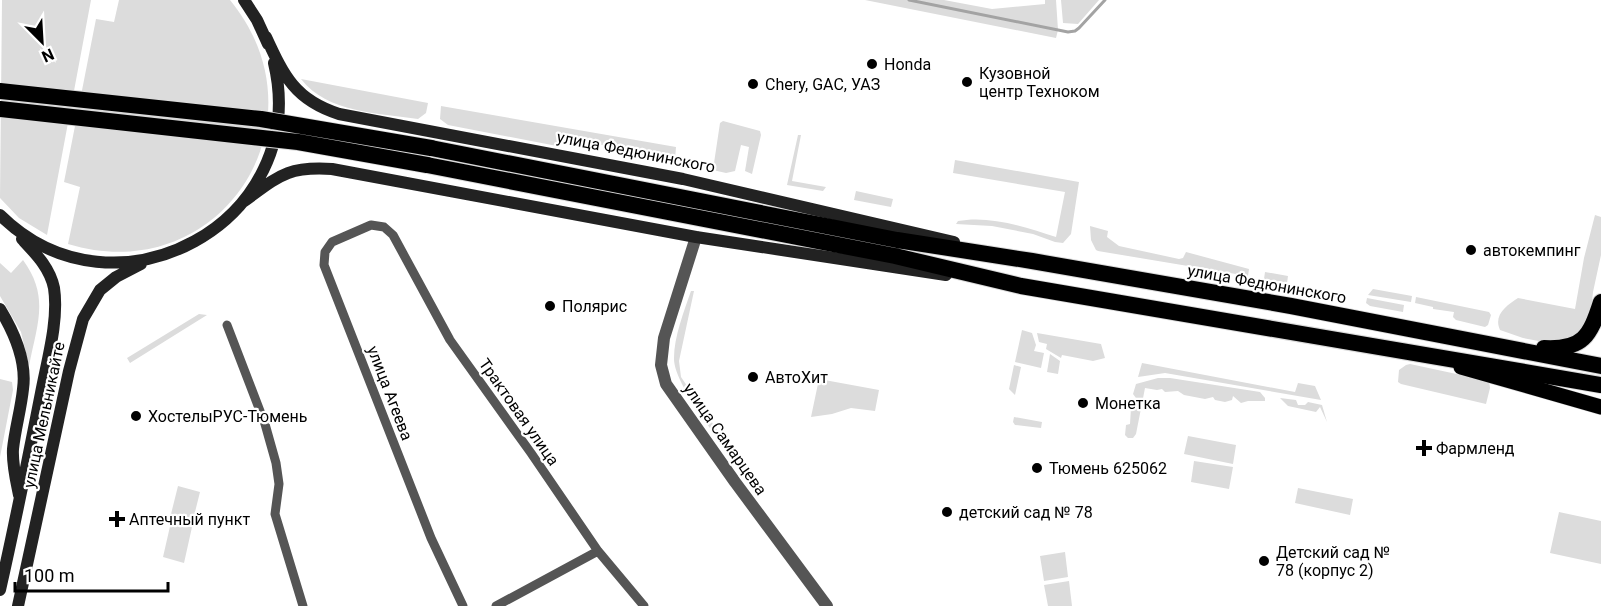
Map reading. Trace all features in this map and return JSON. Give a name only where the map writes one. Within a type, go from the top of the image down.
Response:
[{"type":"highway","name":"улица Федюнинского","points":[[0,91],[261,119],[431,148],[897,240],[1032,261],[1357,318],[1495,346]]},
{"type":"highway","points":[[0,109],[289,140],[895,256],[1021,286],[1601,385]]},
{"type":"highway","points":[[1495,346],[1554,349],[1570,347],[1589,333],[1601,302]]},
{"type":"highway","points":[[1495,346],[1601,366]]},
{"type":"main road","points":[[2,217],[34,242],[70,257],[109,263],[148,260],[179,250],[208,235],[233,214],[254,187],[269,156],[277,122],[278,87],[272,53],[266,37],[244,0]]},
{"type":"main road","name":"улица Федюнинского","points":[[266,37],[281,69],[298,92],[312,103],[339,114],[683,179],[772,198],[1032,261]]},
{"type":"main road","points":[[243,202],[286,172],[306,168],[325,168],[696,237],[1021,286]]},
{"type":"main road","name":"улица Мельникайте","points":[[0,590],[50,350],[55,298],[48,270],[2,217]]},
{"type":"main road","name":"улица Мельникайте","points":[[18,606],[69,371],[83,320],[94,298],[108,282],[148,260]]},
{"type":"main road","points":[[0,309],[13,334],[24,372],[24,386],[13,450],[20,502]]},
{"type":"main road","points":[[1412,353],[1601,407]]},
{"type":"street","name":"улица Агеева","points":[[384,227],[371,225],[332,242],[325,252],[324,265],[431,538],[463,606]]},
{"type":"street","name":"Трактовая улица","points":[[384,227],[393,235],[450,340],[598,551],[644,606]]},
{"type":"street","name":"улица Самарцева","points":[[696,237],[664,338],[661,365],[666,384],[827,606]]},
{"type":"street","points":[[227,325],[265,424],[276,463],[279,484],[275,514],[303,606]]},
{"type":"street","points":[[496,606],[598,551]]},
{"type":"shaded area","points":[[2,0],[91,0],[47,235],[19,218],[0,198]]},
{"type":"shaded area","points":[[119,0],[230,0],[258,47],[268,96],[263,143],[244,185],[212,219],[172,242],[123,252],[68,244],[80,187],[64,182],[96,19],[114,22]]},
{"type":"shaded area","points":[[865,0],[944,0],[992,9],[1045,4],[1045,0],[1056,0],[1058,30],[1056,38]]},
{"type":"shaded area","points":[[1061,0],[1099,0],[1078,24],[1063,23]]},
{"type":"shaded area","points":[[301,79],[428,103],[426,113],[418,119],[371,113],[339,105],[325,99]]},
{"type":"shaded area","points":[[441,106],[676,147],[675,159],[671,164],[597,144],[568,142],[557,146],[448,125],[440,119]]},
{"type":"shaded area","points":[[723,121],[760,131],[752,174],[745,171],[749,147],[741,145],[735,171],[726,173],[704,168],[702,161],[714,163],[720,123]]},
{"type":"shaded area","points":[[798,135],[801,135],[792,181],[826,187],[823,191],[787,185]]},
{"type":"shaded area","points":[[955,160],[1079,182],[1071,234],[1063,243],[992,226],[956,224],[958,221],[970,220],[995,221],[1056,237],[1065,192],[953,173]]},
{"type":"shaded area","points":[[856,191],[893,199],[891,207],[854,200]]},
{"type":"shaded area","points":[[1595,215],[1601,217],[1601,255],[1590,320],[1580,336],[1554,344],[1523,338],[1500,330],[1498,320],[1502,311],[1518,298],[1575,309],[1584,258]]},
{"type":"shaded area","points":[[1090,226],[1108,231],[1107,237],[1119,246],[1179,259],[1183,258],[1186,252],[1249,269],[1248,276],[1098,251],[1091,240]]},
{"type":"shaded area","points":[[23,260],[31,273],[39,299],[38,324],[29,366],[21,332],[0,296],[0,263],[11,273]]},
{"type":"shaded area","points":[[1265,272],[1288,276],[1287,283],[1264,279]]},
{"type":"shaded area","points":[[1373,289],[1412,296],[1411,302],[1368,295]]},
{"type":"shaded area","points":[[691,291],[694,291],[679,361],[681,377],[741,465],[735,462],[698,412],[676,369],[674,358],[676,341]]},
{"type":"shaded area","points":[[1416,297],[1489,312],[1491,315],[1488,325],[1485,327],[1456,320],[1453,317],[1454,312],[1415,303]]},
{"type":"shaded area","points":[[1367,298],[1404,305],[1403,312],[1370,306],[1366,303]]},
{"type":"shaded area","points":[[199,314],[207,315],[130,363],[127,358]]},
{"type":"shaded area","points":[[1022,330],[1032,333],[1036,345],[1034,351],[1044,353],[1041,368],[1015,362]]},
{"type":"shaded area","points":[[1037,333],[1101,344],[1105,358],[1093,361],[1062,355],[1061,358],[1046,349],[1047,344],[1039,342]]},
{"type":"shaded area","points":[[1050,354],[1060,361],[1058,374],[1047,372]]},
{"type":"shaded area","points":[[1142,363],[1295,392],[1298,383],[1315,386],[1321,400],[1165,373],[1138,377]]},
{"type":"shaded area","points":[[1410,364],[1489,381],[1490,388],[1486,404],[1401,384],[1398,382],[1399,370]]},
{"type":"shaded area","points":[[1014,365],[1021,367],[1015,395],[1009,389]]},
{"type":"shaded area","points":[[1158,378],[1260,392],[1265,401],[1241,403],[1233,396],[1232,400],[1225,402],[1215,400],[1213,397],[1205,399],[1184,395],[1178,391],[1165,392],[1162,389],[1145,388],[1136,434],[1133,438],[1128,438],[1125,435],[1126,425],[1130,424],[1131,408],[1136,398],[1133,394],[1136,384]]},
{"type":"shaded area","points":[[0,379],[12,382],[13,390],[0,457]]},
{"type":"shaded area","points":[[819,379],[879,390],[875,411],[851,408],[811,417]]},
{"type":"shaded area","points":[[1280,398],[1296,400],[1298,405],[1305,405],[1308,402],[1322,405],[1327,422],[1320,407],[1316,412],[1288,406]]},
{"type":"shaded area","points":[[1014,417],[1042,422],[1041,428],[1015,425]]},
{"type":"shaded area","points":[[1188,436],[1236,445],[1233,464],[1184,454]]},
{"type":"shaded area","points":[[1194,461],[1233,467],[1229,489],[1191,482]]},
{"type":"shaded area","points":[[178,486],[200,492],[193,520],[171,514]]},
{"type":"shaded area","points":[[1298,488],[1353,499],[1350,515],[1295,503]]},
{"type":"shaded area","points":[[1559,512],[1601,521],[1601,564],[1550,553]]},
{"type":"shaded area","points":[[171,522],[192,527],[184,563],[163,557]]},
{"type":"shaded area","points":[[1065,552],[1068,577],[1044,581],[1040,556]]},
{"type":"shaded area","points":[[1069,581],[1072,606],[1048,606],[1044,585]]},
{"type":"waterway","points":[[909,0],[1068,32],[1079,28],[1105,0]]},
{"type":"place","name":"Honda","points":[[872,64]]},
{"type":"place","name":"Кузовной центр Техноком","points":[[967,82]]},
{"type":"place","name":"Chery, GAC, УАЗ","points":[[753,84]]},
{"type":"place","name":"автокемпинг","points":[[1471,250]]},
{"type":"place","name":"Полярис","points":[[550,306]]},
{"type":"place","name":"АвтоХит","points":[[753,377]]},
{"type":"place","name":"Монетка","points":[[1083,403]]},
{"type":"place","name":"ХостелыРУС-Тюмень","points":[[136,416]]},
{"type":"place","name":"Фармленд","points":[[1424,448]]},
{"type":"place","name":"Тюмень 625062","points":[[1037,468]]},
{"type":"place","name":"детский сад № 78","points":[[947,512]]},
{"type":"place","name":"Аптечный пункт","points":[[117,519]]},
{"type":"place","name":"Детский сад № 78 (корпус 2)","points":[[1264,561]]}]
